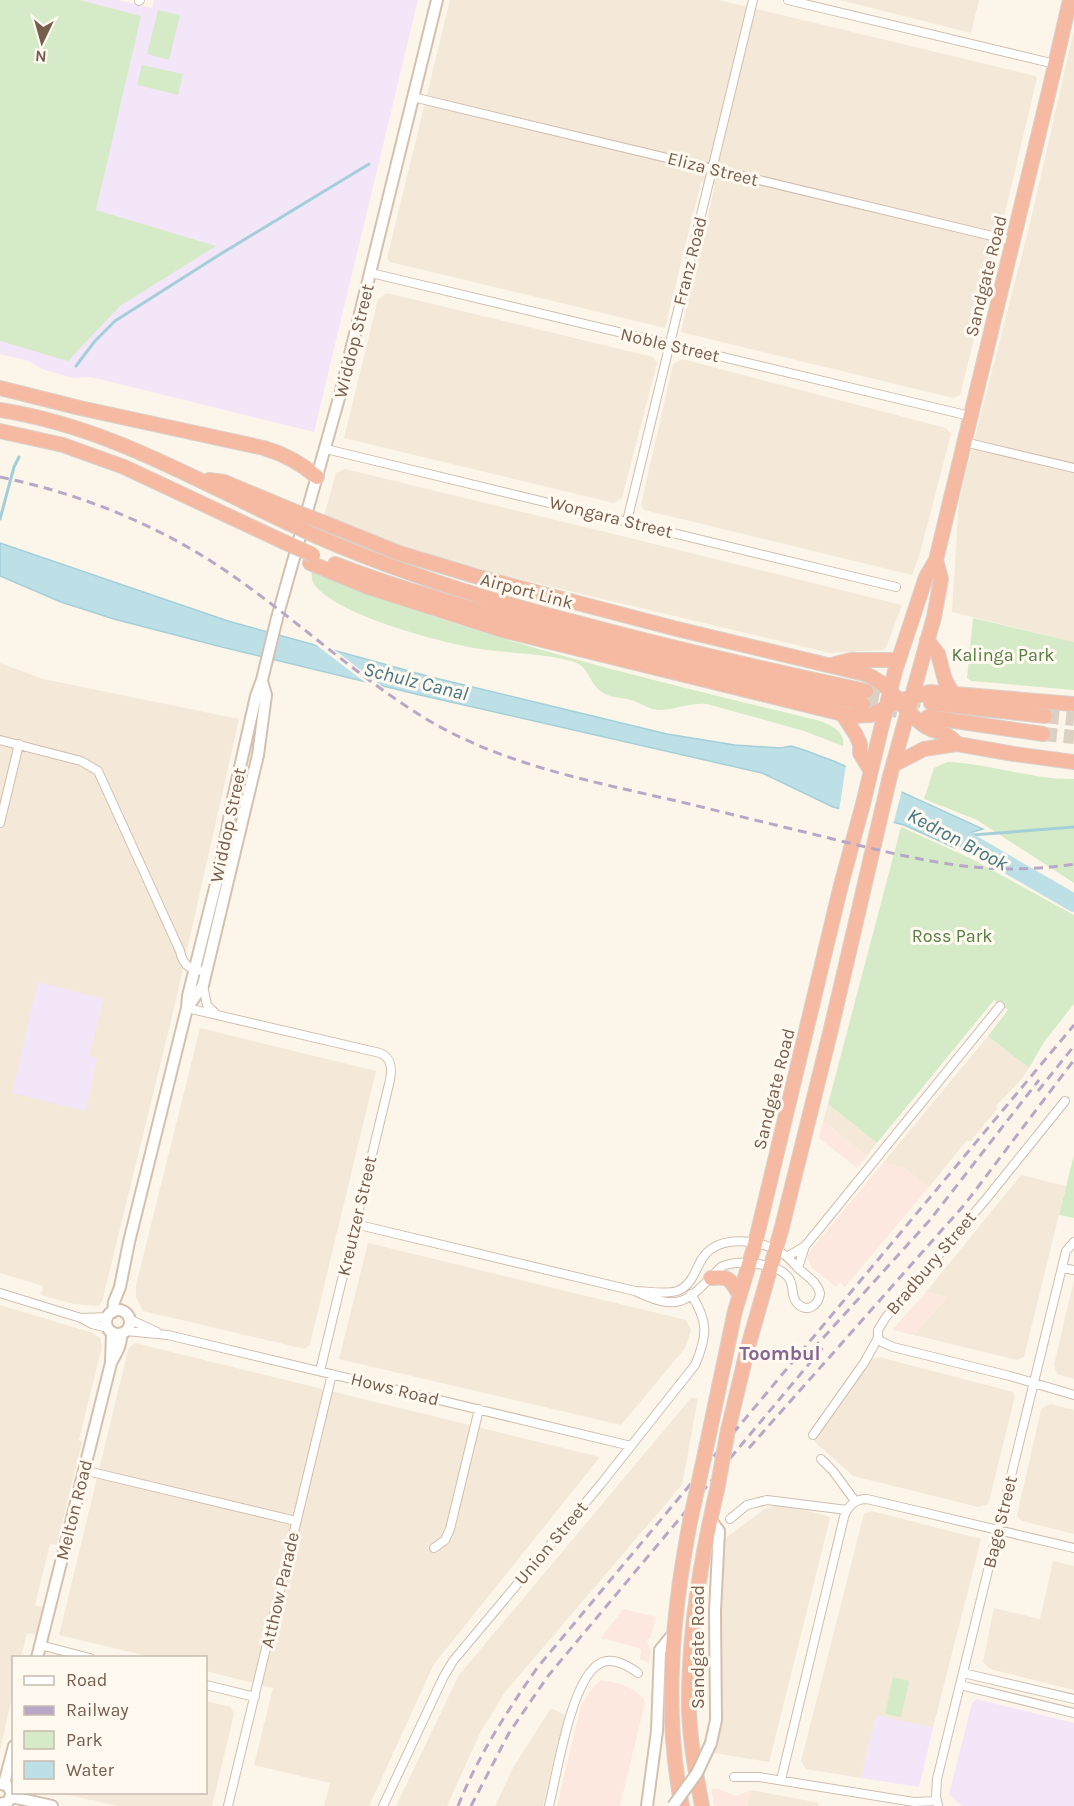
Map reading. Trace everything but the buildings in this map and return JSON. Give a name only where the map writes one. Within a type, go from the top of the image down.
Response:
[{"type":"highway","name":"Sandgate Road","points":[[702,1806],[694,1763],[689,1712],[689,1676],[699,1579],[728,1430],[770,1268],[781,1253],[892,770],[899,701],[898,660],[926,577],[936,560],[1070,0]]},
{"type":"highway","points":[[0,388],[264,448],[306,467],[317,477]]},
{"type":"highway","name":"Airport Link","points":[[0,410],[41,418],[102,436],[290,517],[318,537],[410,574],[503,604],[864,698],[673,661],[470,609],[312,559]]},
{"type":"highway","points":[[0,431],[63,446],[124,467],[270,536],[283,546],[411,602],[502,630],[843,714],[864,716],[899,701],[930,692],[952,692],[1073,704]]},
{"type":"highway","points":[[290,517],[322,522],[399,553],[475,576],[677,629],[832,665],[875,678],[927,728],[950,735],[957,744]]},
{"type":"highway","name":"Sandgate Road","points":[[682,1806],[670,1711],[674,1633],[681,1570],[690,1522],[739,1294],[750,1262],[841,885],[872,771],[899,701],[927,640],[941,579],[936,560]]},
{"type":"highway","points":[[927,640],[938,654],[945,680],[952,692]]},
{"type":"highway","points":[[832,665],[851,660],[898,660]]},
{"type":"highway","points":[[1043,734],[930,710],[1044,716]]},
{"type":"highway","points":[[843,714],[856,735],[860,753],[872,771]]},
{"type":"highway","points":[[892,770],[924,748],[957,744],[1074,762]]},
{"type":"highway","points":[[711,1278],[729,1279],[739,1294]]},
{"type":"street","name":"Widdop Street","points":[[200,971],[198,957],[220,868],[256,696],[326,449],[438,0]]},
{"type":"street","name":"Franz Road","points":[[627,521],[753,0]]},
{"type":"street","points":[[788,0],[1055,64]]},
{"type":"street","name":"Eliza Street","points":[[413,97],[1012,241]]},
{"type":"street","name":"Noble Street","points":[[371,273],[970,416]]},
{"type":"street","points":[[964,442],[1074,468]]},
{"type":"street","name":"Wongara Street","points":[[326,449],[896,587]]},
{"type":"street","name":"Widdop Street","points":[[200,971],[258,755],[266,695],[262,680]]},
{"type":"street","points":[[0,740],[81,761],[98,771],[180,951],[182,960],[186,966],[200,971]]},
{"type":"street","points":[[0,823],[19,744]]},
{"type":"street","points":[[180,951],[190,957],[198,957]]},
{"type":"street","name":"Melton Road","points":[[187,1008],[202,985],[200,971]]},
{"type":"street","name":"Melton Road","points":[[37,1656],[111,1363],[121,1340],[116,1294],[120,1287],[188,996],[200,971]]},
{"type":"street","points":[[202,985],[207,1005],[217,1014]]},
{"type":"street","points":[[798,1268],[805,1246],[1000,1006]]},
{"type":"street","points":[[187,1008],[217,1014]]},
{"type":"street","name":"Kreutzer Street","points":[[217,1014],[380,1053],[390,1062],[390,1080],[320,1371]]},
{"type":"street","name":"Bradbury Street","points":[[813,1435],[878,1338],[878,1330],[886,1317],[987,1198],[1065,1101]]},
{"type":"street","points":[[355,1224],[635,1292],[664,1303],[676,1303],[692,1296],[727,1264],[750,1262],[788,1276],[797,1303],[805,1308],[814,1306],[820,1298],[819,1289],[813,1280],[781,1253],[754,1244],[732,1242],[713,1248],[702,1259],[696,1273],[686,1286],[677,1291],[635,1292]]},
{"type":"street","name":"Bage Street","points":[[937,1803],[937,1779],[998,1529],[1066,1251],[1074,1242]]},
{"type":"street","points":[[781,1253],[805,1246]]},
{"type":"street","points":[[1062,1268],[1074,1270]]},
{"type":"street","name":"Union Street","points":[[383,1806],[453,1661],[686,1378],[700,1353],[705,1324],[686,1286]]},
{"type":"street","name":"Hows Road","points":[[0,1293],[81,1318],[92,1324],[118,1323],[158,1333]]},
{"type":"street","name":"Hows Road","points":[[118,1323],[631,1446]]},
{"type":"street","points":[[878,1338],[893,1347],[1074,1395]]},
{"type":"street","name":"Atthow Parade","points":[[228,1806],[332,1374]]},
{"type":"street","points":[[434,1548],[445,1540],[450,1529],[479,1409]]},
{"type":"street","points":[[821,1459],[855,1501]]},
{"type":"street","points":[[83,1470],[296,1521]]},
{"type":"street","points":[[781,1780],[847,1510],[855,1501],[867,1499],[1074,1548]]},
{"type":"street","points":[[730,1519],[747,1505],[767,1500],[847,1510]]},
{"type":"street","name":"Sandgate Road","points":[[673,1806],[697,1773],[711,1743],[716,1720],[715,1611],[719,1532],[710,1519]]},
{"type":"street","name":"Sandgate Road","points":[[647,1806],[657,1731],[660,1650],[674,1633]]},
{"type":"street","points":[[40,1645],[82,1656]]},
{"type":"street","points":[[549,1806],[575,1700],[593,1669],[610,1661],[628,1666],[638,1672]]},
{"type":"street","points":[[963,1673],[1074,1699]]},
{"type":"street","points":[[207,1685],[255,1697]]},
{"type":"street","points":[[960,1685],[1074,1713]]},
{"type":"street","points":[[0,1804],[8,1802],[12,1797],[10,1787],[2,1784],[12,1752]]},
{"type":"street","points":[[734,1777],[747,1776],[781,1780],[906,1801],[937,1803]]},
{"type":"street","points":[[12,1797],[52,1806]]},
{"type":"shaded area","points":[[0,0],[118,0],[152,8],[154,0],[418,0],[314,432],[91,377],[73,378],[42,369],[29,361],[0,354]]},
{"type":"shaded area","points":[[450,0],[719,0],[1036,76],[960,395],[953,398],[681,332],[715,185],[701,182],[665,328],[390,262],[387,258]]},
{"type":"shaded area","points":[[840,0],[979,0],[971,33]]},
{"type":"shaded area","points":[[1074,30],[1074,642],[952,612],[959,499],[1031,219]]},
{"type":"shaded area","points":[[387,293],[653,357],[657,363],[622,498],[614,503],[344,438],[378,299]]},
{"type":"shaded area","points":[[682,359],[946,428],[951,434],[920,553],[912,575],[644,510],[641,505],[673,364]]},
{"type":"shaded area","points":[[345,469],[902,605],[886,648],[830,653],[468,567],[385,542],[324,516],[336,473]]},
{"type":"shaded area","points":[[0,663],[43,679],[239,719],[172,1017],[102,1302],[98,1306],[74,1304],[41,1295],[43,1286],[0,1273]],"holes":[[[103,999],[89,1056],[97,1059],[12,1093]]]},
{"type":"shaded area","points":[[38,982],[103,999],[89,1056],[97,1058],[86,1111],[12,1093]]},
{"type":"shaded area","points":[[200,1028],[376,1071],[310,1344],[305,1349],[143,1311],[136,1297],[136,1285]]},
{"type":"shaded area","points":[[988,1036],[1029,1068],[996,1106],[998,1108],[970,1142],[967,1140],[929,1187],[903,1167],[883,1163]]},
{"type":"shaded area","points":[[828,1104],[877,1143],[867,1156],[823,1121]]},
{"type":"shaded area","points":[[823,1121],[867,1156],[857,1168],[819,1138]]},
{"type":"shaded area","points":[[883,1163],[903,1167],[929,1187],[845,1287],[840,1282],[836,1287],[811,1267],[807,1258],[809,1252]]},
{"type":"shaded area","points":[[1021,1175],[1066,1186],[1024,1357],[1017,1360],[914,1335],[947,1297],[926,1292]]},
{"type":"shaded area","points":[[368,1243],[686,1320],[691,1330],[685,1348],[621,1425],[339,1359]]},
{"type":"shaded area","points":[[1074,1280],[1074,1379],[1057,1374],[1054,1365]]},
{"type":"shaded area","points":[[926,1292],[947,1297],[914,1335],[892,1330]]},
{"type":"shaded area","points":[[0,1305],[93,1333],[100,1338],[102,1347],[79,1440],[82,1442],[57,1545],[50,1544],[35,1605],[43,1607],[36,1634],[27,1633],[21,1656],[12,1656],[12,1697],[0,1751]]},
{"type":"shaded area","points":[[135,1343],[600,1457],[434,1664],[369,1806],[324,1806],[330,1783],[254,1765],[273,1688],[207,1671],[207,1656],[147,1656],[59,1635],[128,1350]]},
{"type":"shaded area","points":[[879,1357],[1013,1392],[1015,1396],[987,1505],[978,1507],[853,1476],[814,1441],[866,1363],[870,1359]]},
{"type":"shaded area","points":[[691,1398],[698,1398],[682,1485],[505,1692],[480,1733],[447,1806],[396,1806],[459,1675]]},
{"type":"shaded area","points":[[1051,1404],[1074,1410],[1074,1534],[1023,1521],[1017,1515],[1041,1410]]},
{"type":"shaded area","points":[[778,1505],[830,1518],[769,1762],[714,1753],[722,1717],[721,1611],[724,1539],[766,1508]]},
{"type":"shaded area","points":[[872,1511],[981,1539],[933,1728],[876,1716],[861,1778],[806,1769],[801,1761],[864,1514]]},
{"type":"shaded area","points":[[1053,1561],[1074,1566],[1074,1690],[990,1669],[983,1662],[994,1608],[1040,1619]]},
{"type":"shaded area","points":[[623,1609],[656,1617],[647,1643],[651,1651],[649,1663],[640,1659],[639,1648],[601,1638]]},
{"type":"shaded area","points":[[601,1680],[621,1684],[634,1690],[645,1703],[620,1806],[557,1806],[581,1706],[593,1687]]},
{"type":"shaded area","points":[[977,1699],[1074,1723],[1074,1806],[962,1806],[949,1794],[972,1703]]},
{"type":"shaded area","points":[[207,1701],[231,1707],[234,1714],[212,1806],[117,1806],[64,1794],[207,1794]]},
{"type":"shaded area","points":[[551,1708],[565,1715],[543,1806],[495,1806],[513,1768]]},
{"type":"shaded area","points":[[876,1715],[933,1728],[919,1787],[861,1778]]},
{"type":"shaded area","points":[[711,1789],[718,1789],[736,1796],[751,1790],[747,1806],[714,1806]]},
{"type":"shaded area","points":[[751,1790],[819,1803],[818,1806],[747,1806]]},
{"type":"green space","points":[[0,0],[80,0],[141,16],[96,210],[216,246],[120,306],[68,361],[0,341]]},
{"type":"green space","points":[[158,10],[180,15],[169,60],[147,54]]},
{"type":"green space","points":[[142,65],[183,74],[178,95],[137,85]]},
{"type":"green space","points":[[312,571],[436,617],[563,656],[820,721],[840,733],[843,746],[804,731],[707,704],[692,704],[665,710],[653,709],[634,701],[605,694],[597,688],[585,670],[574,662],[549,656],[474,648],[391,626],[347,608],[330,598],[314,584]]},
{"type":"green space","name":"Kalinga Park","points":[[973,618],[1074,642],[1074,690],[971,681],[967,678]]},
{"type":"green space","points":[[947,762],[979,765],[1042,777],[1074,779],[1074,883],[977,820],[924,799],[934,768]]},
{"type":"green space","name":"Ross Park","points":[[901,827],[970,858],[1074,915],[1074,1004],[1044,1042],[1029,1068],[988,1036],[1008,1010],[994,1000],[877,1143],[828,1104]]},
{"type":"green space","points":[[1074,1155],[1074,1218],[1059,1215]]},
{"type":"green space","points":[[893,1677],[909,1681],[901,1717],[885,1714]]},
{"type":"water","name":"Schulz Canal","points":[[0,543],[228,621],[431,677],[667,734],[735,745],[780,748],[791,746],[836,762],[983,829],[959,836],[955,848],[904,825],[833,807],[762,773],[420,695],[114,619],[61,602],[0,576]]},
{"type":"pier","points":[[311,641],[328,645],[387,690],[370,686]]},
{"type":"pier","points":[[846,765],[902,790],[893,825],[839,811]]},
{"type":"waterway","points":[[76,366],[95,341],[115,321],[369,164]]},
{"type":"waterway","points":[[0,519],[14,467],[19,457]]},
{"type":"waterway","name":"Kedron Brook","points":[[938,824],[1074,903]]},
{"type":"waterway","points":[[959,836],[1074,827]]},
{"type":"tunnel","points":[[866,691],[931,703]]},
{"type":"tunnel","points":[[863,704],[917,715]]},
{"type":"tunnel","points":[[1045,716],[1074,719]]},
{"type":"tunnel","points":[[1043,734],[1074,737]]},
{"type":"railway","points":[[0,477],[54,490],[107,508],[182,544],[263,597],[399,702],[460,737],[494,752],[528,764],[599,783],[933,861],[960,866],[1015,869],[1074,864]]},
{"type":"railway","points":[[458,1806],[493,1735],[537,1668],[1074,1025]]},
{"type":"railway","points":[[1038,1091],[1074,1046]]},
{"type":"railway","points":[[749,1448],[965,1204],[1074,1060]]},
{"type":"railway","points":[[813,1349],[930,1220],[1039,1080]]},
{"type":"railway","points":[[471,1806],[509,1733],[548,1676],[824,1346]]},
{"type":"district","name":"Toombul","points":[[780,1353]]}]
